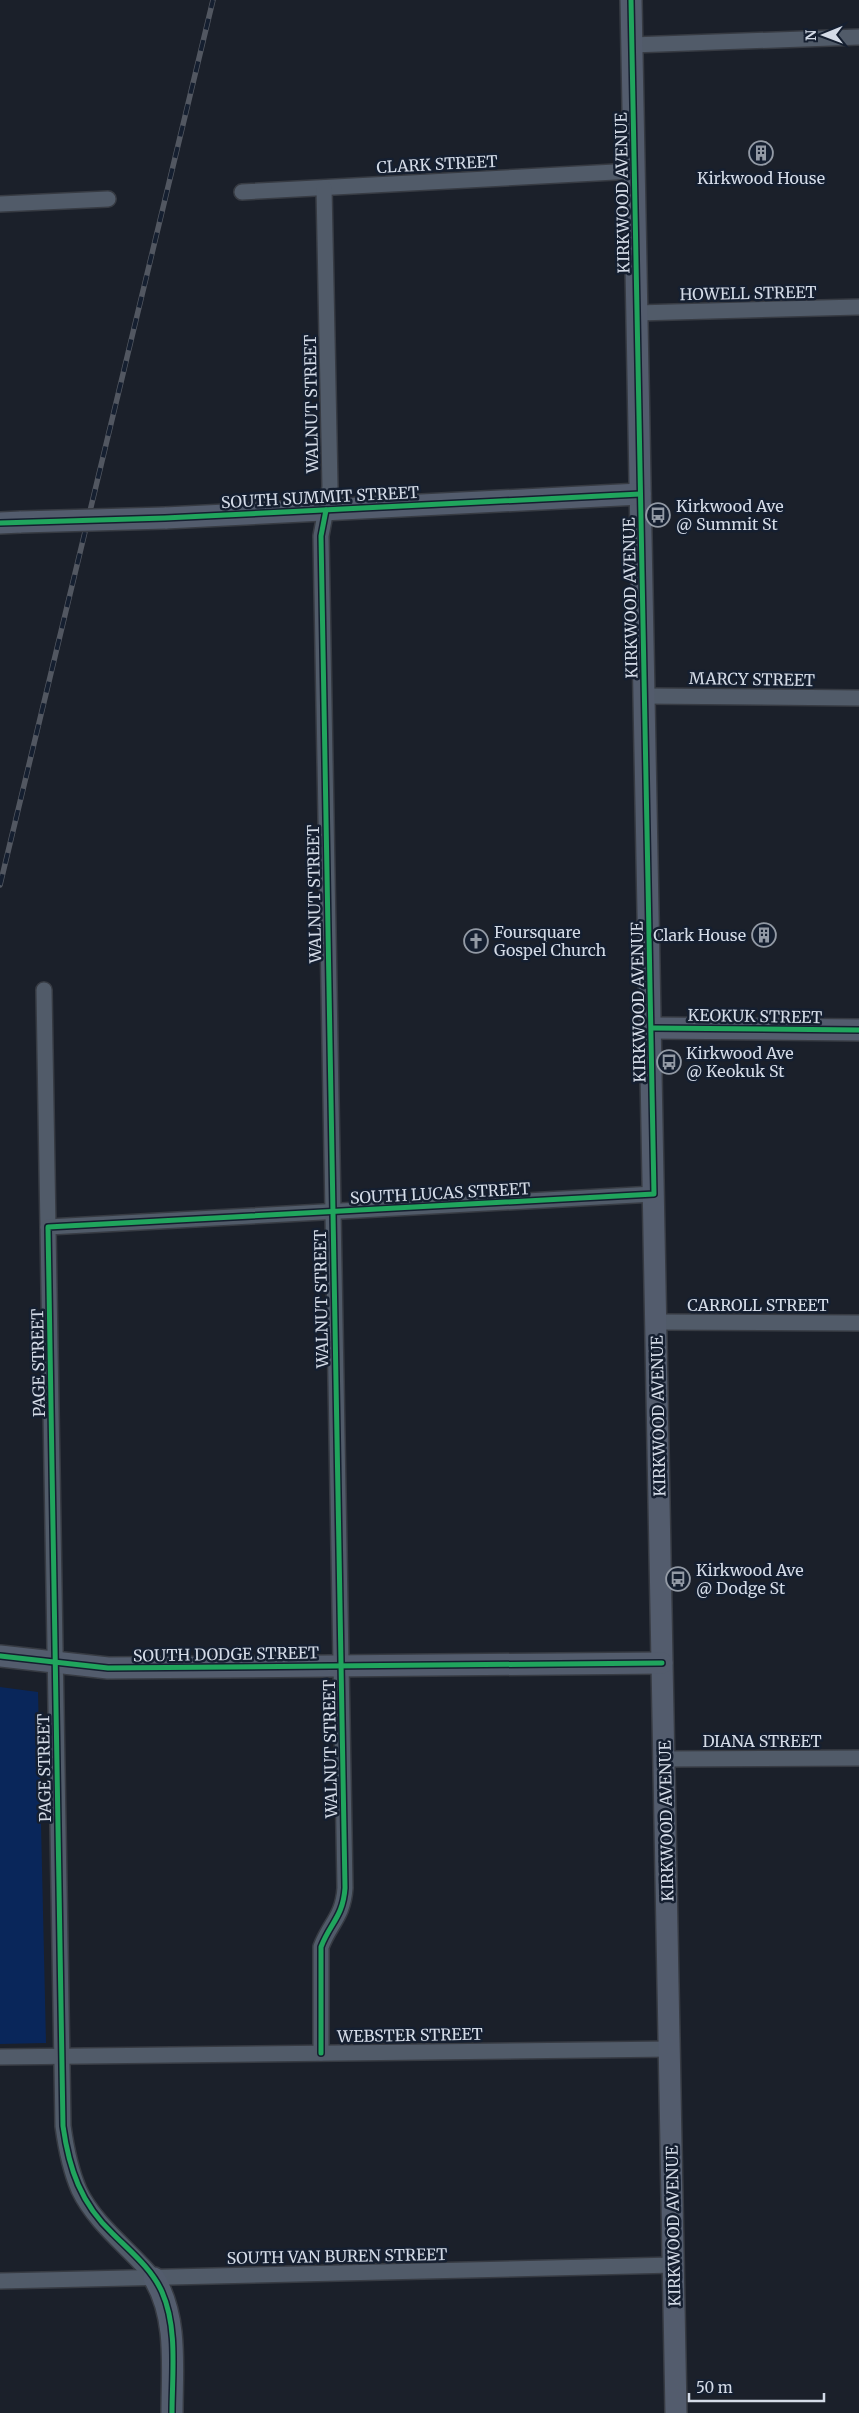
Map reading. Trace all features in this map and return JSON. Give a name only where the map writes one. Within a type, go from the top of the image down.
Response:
[{"type":"main road","name":"KIRKWOOD AVENUE","points":[[631,0],[652,1028],[676,2413]]},
{"type":"main road","name":"SOUTH SUMMIT STREET","points":[[0,523],[164,518],[640,494]]},
{"type":"main road","name":"KEOKUK STREET","points":[[652,1028],[859,1030]]},
{"type":"main road","name":"SOUTH DODGE STREET","points":[[0,1656],[108,1668],[662,1663]]},
{"type":"main road","points":[[154,2278],[162,2292],[171,2336],[172,2413]]},
{"type":"street","points":[[632,45],[859,36]]},
{"type":"street","name":"CLARK STREET","points":[[242,192],[634,171]]},
{"type":"street","name":"WALNUT STREET","points":[[321,2053],[321,1947],[325,1936],[338,1917],[344,1902],[345,1888],[321,536],[330,487],[324,188]]},
{"type":"street","points":[[0,204],[108,199]]},
{"type":"street","name":"HOWELL STREET","points":[[637,313],[859,307]]},
{"type":"street","name":"MARCY STREET","points":[[645,696],[859,698]]},
{"type":"street","name":"PAGE STREET","points":[[44,990],[63,2126],[67,2152],[77,2184],[94,2214],[134,2254],[154,2278]]},
{"type":"street","name":"SOUTH LUCAS STREET","points":[[48,1227],[654,1194]]},
{"type":"street","name":"CARROLL STREET","points":[[656,1322],[859,1323]]},
{"type":"street","name":"DIANA STREET","points":[[665,1759],[859,1758]]},
{"type":"street","name":"WEBSTER STREET","points":[[0,2058],[670,2049]]},
{"type":"street","name":"SOUTH VAN BUREN STREET","points":[[0,2281],[674,2265]]},
{"type":"shaded area","points":[[0,1687],[38,1692],[46,2043],[0,2044]]},
{"type":"railway","points":[[0,885],[213,0]]},
{"type":"cycle path","points":[[172,2413],[172,2336],[167,2306],[162,2292],[147,2268],[102,2223],[85,2198],[73,2171],[63,2126],[48,1227],[654,1194],[631,0]]},
{"type":"cycle path","points":[[0,523],[165,518],[640,494]]},
{"type":"cycle path","points":[[321,2053],[321,1947],[342,1906],[345,1888],[321,536],[326,510]]},
{"type":"cycle path","points":[[652,1028],[859,1030]]},
{"type":"cycle path","points":[[0,1656],[108,1668],[662,1663]]},
{"type":"place","name":"Kirkwood House","points":[[761,153]]},
{"type":"place","name":"Kirkwood Ave @ Summit St","points":[[658,515]]},
{"type":"place","name":"Clark House","points":[[764,935]]},
{"type":"place","name":"Foursquare Gospel Church","points":[[476,941]]},
{"type":"place","name":"Kirkwood Ave @ Keokuk St","points":[[669,1062]]},
{"type":"place","name":"Kirkwood Ave @ Dodge St","points":[[678,1579]]}]
